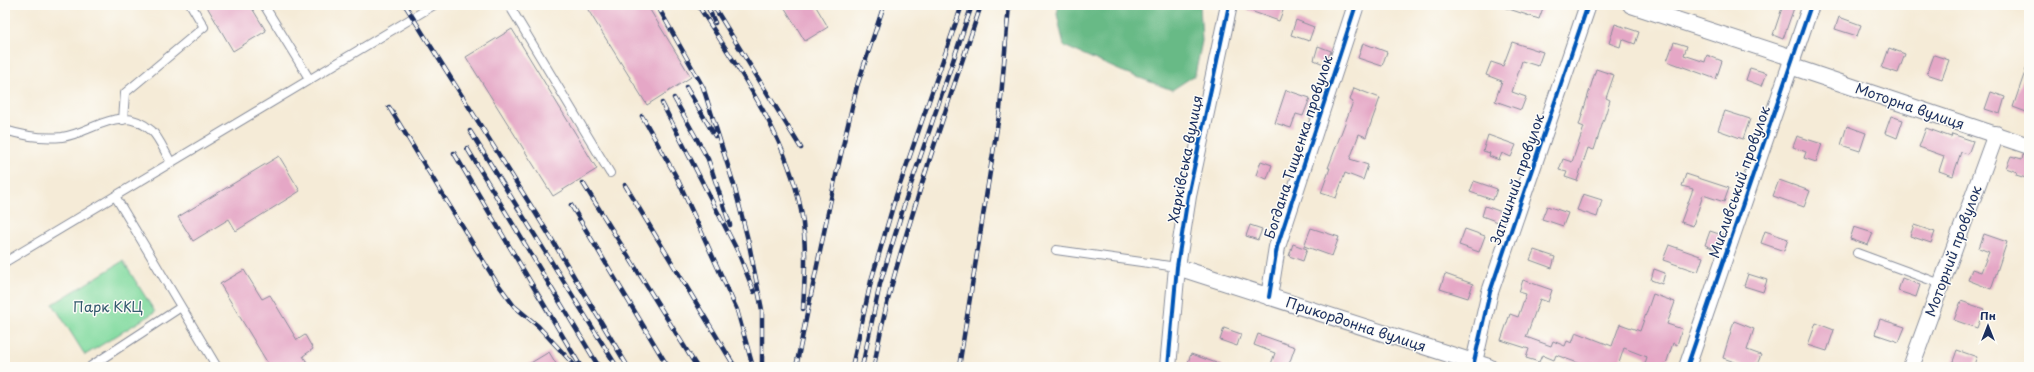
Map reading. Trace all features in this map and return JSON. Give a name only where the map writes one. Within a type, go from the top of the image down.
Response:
[{"type":"street","name":"Харківська вулиця","points":[[1168,367],[1177,267],[1202,125],[1229,5]]},
{"type":"street","name":"Богдана Тищенка провулок","points":[[1269,297],[1277,247],[1356,5]]},
{"type":"street","name":"Затишний провулок","points":[[1482,365],[1490,292],[1588,5]]},
{"type":"street","name":"Моторна вулиця","points":[[1631,5],[2029,146]]},
{"type":"street","name":"Мисливський провулок","points":[[1687,367],[1811,5]]},
{"type":"street","name":"Моторний провулок","points":[[1911,367],[1996,134]]},
{"type":"street","name":"Прикордонна вулиця","points":[[1177,267],[1482,365]]},
{"type":"lane","points":[[123,120],[125,93],[204,27],[191,5]]},
{"type":"lane","points":[[264,5],[310,80]]},
{"type":"lane","points":[[5,262],[434,5]]},
{"type":"lane","points":[[509,5],[610,173]]},
{"type":"lane","points":[[5,130],[26,137],[64,137],[109,120],[134,120],[152,132],[172,162]]},
{"type":"lane","points":[[114,196],[217,367]]},
{"type":"lane","points":[[1056,250],[1177,267]]},
{"type":"lane","points":[[1857,253],[1941,284]]},
{"type":"lane","points":[[92,367],[91,366],[181,307]]},
{"type":"green space","points":[[1059,5],[1200,5],[1202,41],[1195,75],[1172,90],[1121,71],[1064,46],[1057,14]]},
{"type":"green space","name":"Парк ККЦ","points":[[123,261],[155,312],[85,355],[53,304]]},
{"type":"building","points":[[206,5],[250,5],[266,31],[233,51]]},
{"type":"building","points":[[585,5],[647,5],[691,77],[647,105]]},
{"type":"building","points":[[783,5],[815,5],[828,27],[805,41]]},
{"type":"building","points":[[1239,5],[1274,5],[1284,8],[1279,21],[1239,7]]},
{"type":"building","points":[[1503,5],[1544,5],[1539,19],[1503,7]]},
{"type":"building","points":[[1783,5],[1795,5],[1783,39],[1773,35]]},
{"type":"building","points":[[1839,17],[1861,25],[1857,36],[1835,29]]},
{"type":"building","points":[[1296,20],[1314,27],[1309,41],[1291,35]]},
{"type":"building","points":[[1615,24],[1639,32],[1635,44],[1622,39],[1620,47],[1609,43]]},
{"type":"building","points":[[512,29],[597,169],[553,196],[466,57]]},
{"type":"building","points":[[1512,42],[1543,52],[1538,66],[1522,61],[1512,92],[1526,97],[1521,110],[1495,101],[1502,81],[1486,75],[1491,62],[1503,66]]},
{"type":"building","points":[[1674,42],[1687,46],[1684,55],[1705,62],[1707,55],[1722,61],[1716,79],[1667,61]]},
{"type":"building","points":[[1363,43],[1387,52],[1382,66],[1358,58]]},
{"type":"building","points":[[1318,46],[1331,51],[1326,65],[1314,60]]},
{"type":"building","points":[[1889,48],[1905,54],[1898,73],[1882,68]]},
{"type":"building","points":[[1934,55],[1949,60],[1942,79],[1927,74]]},
{"type":"building","points":[[2027,66],[2029,66],[2029,113],[2013,107]]},
{"type":"building","points":[[1750,68],[1767,73],[1762,86],[1746,80]]},
{"type":"building","points":[[1596,69],[1614,75],[1606,98],[1610,100],[1594,150],[1588,148],[1577,181],[1565,177],[1567,172],[1559,170],[1563,159],[1572,162],[1584,127],[1579,125]]},
{"type":"building","points":[[1354,88],[1380,98],[1366,137],[1359,134],[1350,159],[1368,165],[1363,180],[1345,173],[1336,198],[1321,193],[1330,168],[1328,168],[1353,102],[1350,100]]},
{"type":"building","points":[[1286,90],[1310,98],[1303,116],[1296,114],[1291,128],[1275,123]]},
{"type":"building","points":[[1991,92],[2005,97],[2000,114],[1985,109]]},
{"type":"building","points":[[1725,111],[1750,119],[1743,139],[1718,130]]},
{"type":"building","points":[[1891,116],[1903,120],[1897,138],[1885,133]]},
{"type":"building","points":[[1847,126],[1866,133],[1860,151],[1841,145]]},
{"type":"building","points":[[1926,128],[1951,137],[1952,134],[1973,141],[1968,154],[1961,152],[1953,176],[1939,171],[1944,156],[1919,147]]},
{"type":"building","points":[[1488,135],[1516,145],[1511,157],[1502,153],[1499,160],[1489,156],[1490,153],[1483,151]]},
{"type":"building","points":[[1797,136],[1822,144],[1816,162],[1804,158],[1806,152],[1793,147]]},
{"type":"building","points":[[2023,154],[2029,155],[2029,179],[2016,175],[2017,172],[2006,168],[2011,156],[2022,159]]},
{"type":"building","points":[[279,156],[300,191],[236,231],[229,219],[193,241],[178,217]]},
{"type":"building","points":[[1261,161],[1272,165],[1267,179],[1256,175]]},
{"type":"building","points":[[1686,174],[1729,188],[1724,202],[1703,195],[1693,226],[1681,222],[1693,189],[1682,186]]},
{"type":"building","points":[[1779,180],[1810,191],[1804,207],[1773,196]]},
{"type":"building","points":[[1474,181],[1497,189],[1493,200],[1470,192]]},
{"type":"building","points":[[1583,194],[1602,200],[1597,217],[1577,210]]},
{"type":"building","points":[[1485,206],[1502,212],[1498,222],[1482,216]]},
{"type":"building","points":[[1547,206],[1568,213],[1563,226],[1542,219]]},
{"type":"building","points":[[1250,225],[1262,229],[1258,240],[1246,236]]},
{"type":"building","points":[[1914,225],[1935,232],[1931,243],[1910,236]]},
{"type":"building","points":[[1854,227],[1873,233],[1868,245],[1850,239]]},
{"type":"building","points":[[1311,228],[1339,237],[1332,256],[1304,246]]},
{"type":"building","points":[[1465,229],[1485,236],[1479,252],[1459,245]]},
{"type":"building","points":[[1710,231],[1722,235],[1717,250],[1705,245]]},
{"type":"building","points":[[1765,231],[1788,239],[1784,251],[1761,243]]},
{"type":"building","points":[[1984,234],[2007,242],[1991,289],[1968,280],[1972,269],[1981,272],[1989,252],[1979,248]]},
{"type":"building","points":[[1293,244],[1307,249],[1303,261],[1289,256]]},
{"type":"building","points":[[1669,245],[1703,257],[1698,272],[1663,260]]},
{"type":"building","points":[[1534,250],[1555,257],[1552,268],[1530,260]]},
{"type":"building","points":[[1654,269],[1665,273],[1662,284],[1651,280]]},
{"type":"building","points":[[244,270],[262,299],[270,295],[297,340],[305,335],[313,349],[303,356],[310,367],[270,367],[220,284]]},
{"type":"building","points":[[1445,274],[1473,284],[1468,298],[1440,289]]},
{"type":"building","points":[[1748,274],[1767,280],[1763,292],[1744,286]]},
{"type":"building","points":[[1902,278],[1920,285],[1916,297],[1898,291]]},
{"type":"building","points":[[1523,280],[1552,290],[1548,302],[1540,299],[1526,337],[1551,346],[1553,341],[1565,346],[1567,341],[1572,343],[1576,332],[1612,346],[1620,324],[1640,331],[1653,294],[1675,302],[1667,324],[1682,329],[1677,345],[1673,343],[1665,367],[1644,367],[1647,357],[1624,348],[1618,366],[1612,364],[1611,367],[1589,367],[1556,355],[1554,360],[1542,355],[1539,362],[1526,358],[1529,349],[1501,340],[1510,314],[1518,317],[1526,294],[1519,292]]},
{"type":"building","points":[[1961,301],[1984,309],[1977,328],[1954,320]]},
{"type":"building","points":[[1880,319],[1905,327],[1899,342],[1875,334]]},
{"type":"building","points":[[1734,321],[1754,329],[1747,350],[1761,355],[1756,367],[1749,367],[1723,358]]},
{"type":"building","points":[[1816,323],[1834,330],[1827,351],[1808,345]]},
{"type":"building","points":[[1224,328],[1241,334],[1237,346],[1220,340]]},
{"type":"building","points":[[1258,334],[1295,347],[1288,367],[1270,367],[1275,353],[1254,345]]},
{"type":"building","points":[[1957,350],[1977,357],[1973,367],[1951,367]]},
{"type":"building","points":[[549,352],[558,367],[524,367]]},
{"type":"building","points":[[1191,354],[1222,365],[1222,367],[1193,367],[1187,365]]},
{"type":"railway","points":[[405,5],[548,233],[628,367]]},
{"type":"railway","points":[[657,5],[703,87],[734,185],[749,244],[762,310],[762,367]]},
{"type":"railway","points":[[698,5],[759,103],[784,155],[794,182],[801,210],[805,247],[803,309]]},
{"type":"railway","points":[[707,5],[715,23]]},
{"type":"railway","points":[[713,5],[801,148]]},
{"type":"railway","points":[[796,367],[834,184],[857,86],[884,5]]},
{"type":"railway","points":[[852,367],[871,281],[896,196],[962,5]]},
{"type":"railway","points":[[862,367],[880,284],[906,199],[972,5]]},
{"type":"railway","points":[[874,367],[892,284],[932,154],[981,5]]},
{"type":"railway","points":[[959,367],[1000,109],[1009,5]]},
{"type":"railway","points":[[686,87],[715,136]]},
{"type":"railway","points":[[674,98],[708,159],[730,225]]},
{"type":"railway","points":[[662,103],[738,252],[754,292]]},
{"type":"railway","points":[[389,107],[495,280],[514,306],[538,326],[576,367]]},
{"type":"railway","points":[[642,116],[677,178],[737,310],[753,367]]},
{"type":"railway","points":[[470,131],[617,367]]},
{"type":"railway","points":[[467,148],[599,367]]},
{"type":"railway","points":[[454,153],[581,367]]},
{"type":"railway","points":[[583,183],[697,367]]},
{"type":"railway","points":[[625,185],[735,367]]},
{"type":"railway","points":[[571,205],[668,367]]},
{"type":"cycle path","points":[[1168,367],[1177,267],[1188,196],[1229,5]]},
{"type":"cycle path","points":[[1269,297],[1277,247],[1356,5]]},
{"type":"cycle path","points":[[1474,362],[1490,292],[1588,5]]},
{"type":"cycle path","points":[[1687,367],[1811,5]]}]
